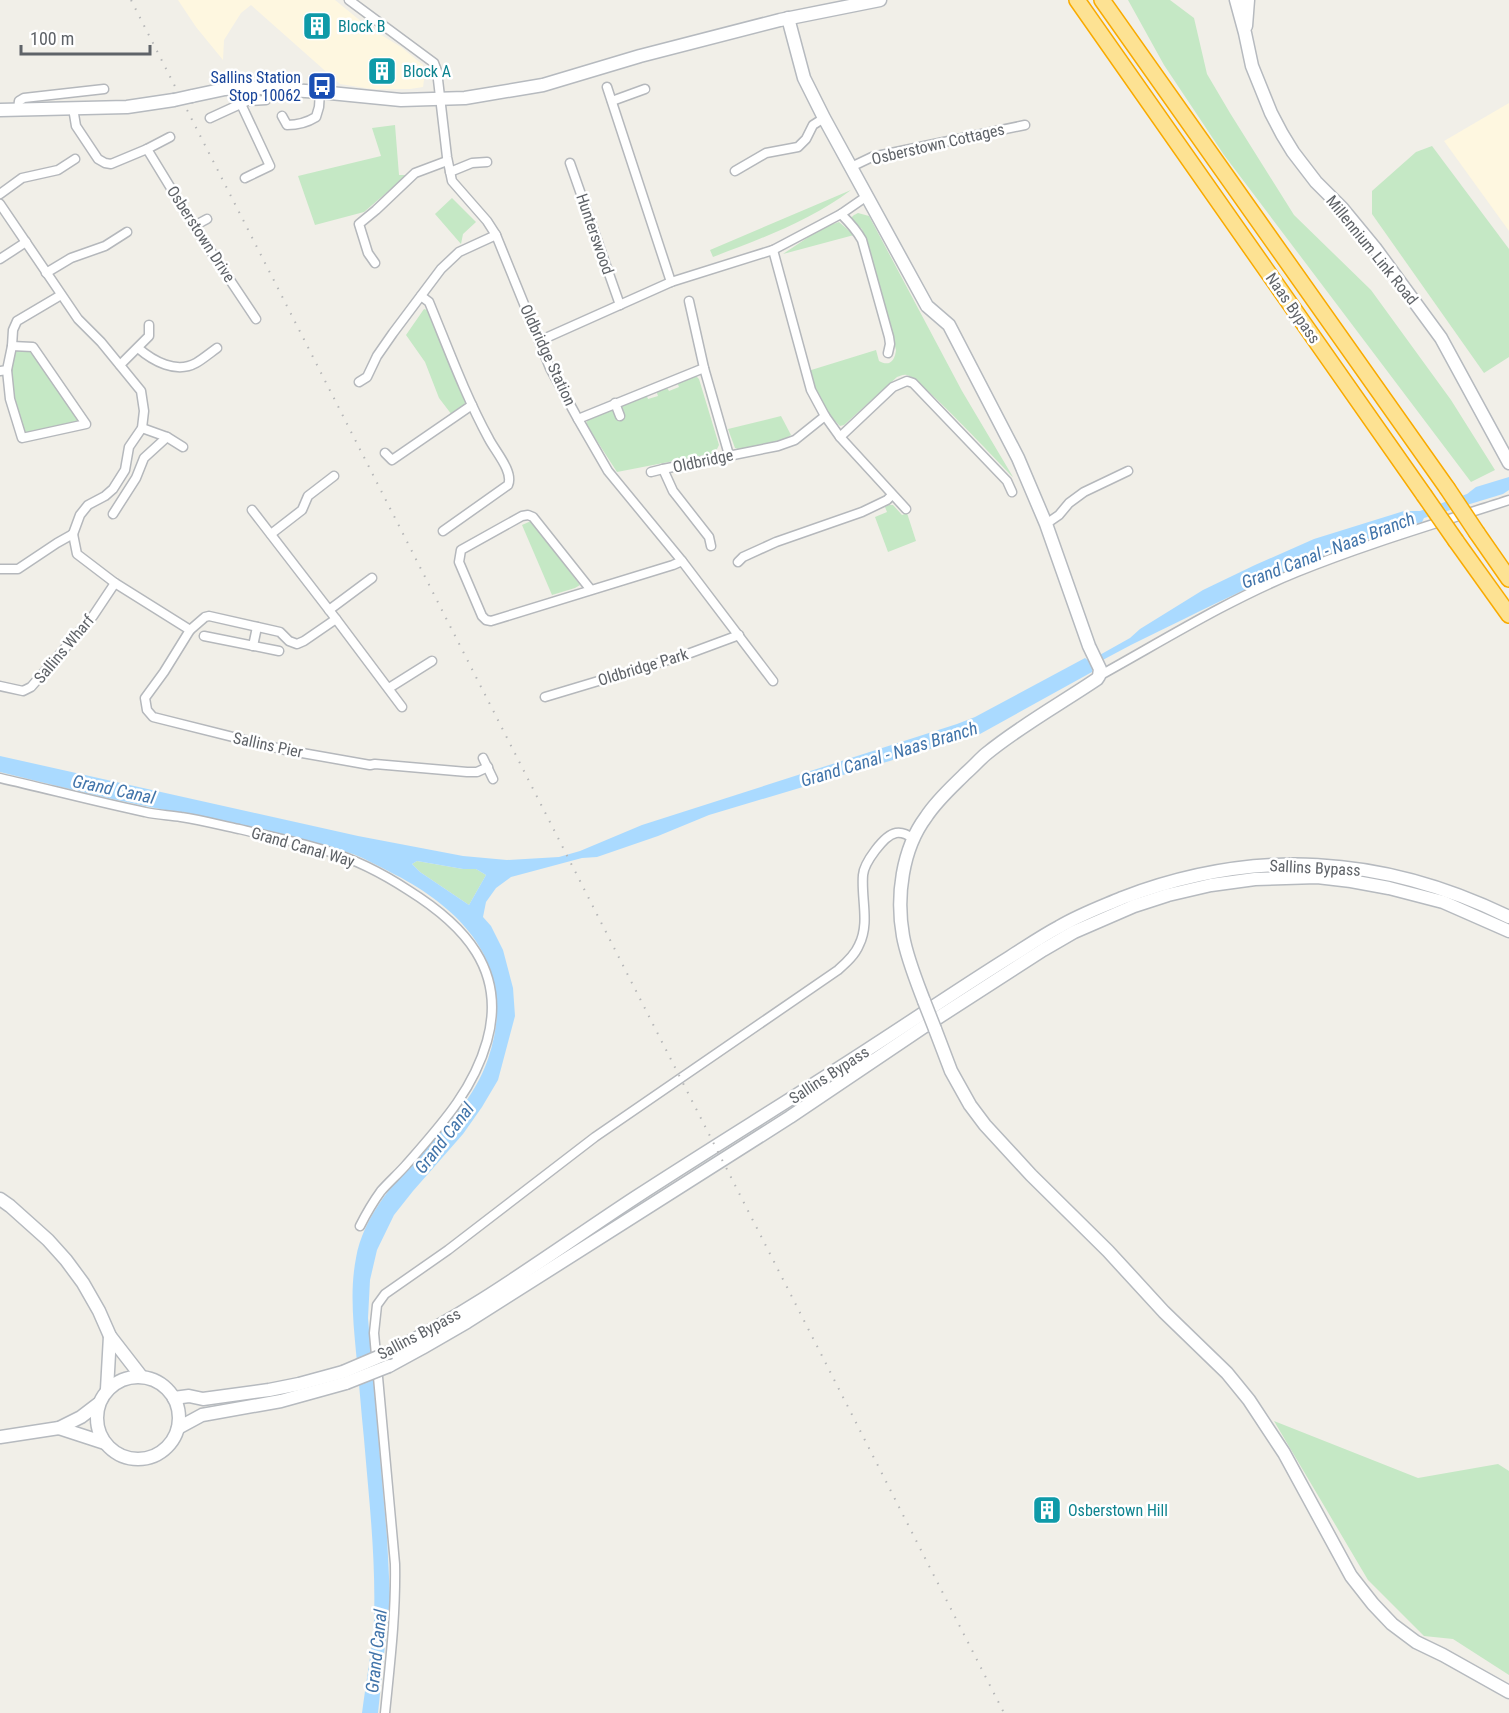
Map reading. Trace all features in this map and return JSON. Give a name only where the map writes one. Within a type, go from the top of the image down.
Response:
[{"type":"highway","name":"Naas Bypass","points":[[1077,0],[1509,615]]},
{"type":"highway","name":"Naas Bypass","points":[[1102,0],[1509,579]]},
{"type":"main road","points":[[0,110],[127,107],[235,88],[266,88],[401,100],[471,97],[543,85],[640,56],[788,18],[880,0]]},
{"type":"main road","name":"Millennium Link Road","points":[[1236,0],[1252,66],[1270,112],[1293,152],[1316,182],[1342,208],[1375,248],[1442,338],[1509,463]]},
{"type":"main road","name":"Millennium Link Road","points":[[1245,33],[1248,0]]},
{"type":"main road","points":[[788,18],[804,78],[824,118],[927,306],[949,325],[1018,458],[1046,524],[1100,672],[986,755],[942,796],[924,818],[914,839],[905,867],[900,895],[902,934],[906,952],[951,1071],[970,1105],[985,1125],[1164,1312],[1227,1373],[1249,1400],[1284,1453],[1351,1576],[1373,1604],[1392,1624],[1416,1642],[1509,1692]]},
{"type":"main road","name":"Sallins Bypass","points":[[178,1428],[202,1415],[281,1401],[344,1377],[412,1341],[548,1257],[635,1197],[793,1098],[956,991],[1058,927],[1092,910],[1176,881],[1236,868],[1294,863],[1372,871],[1419,881],[1509,917]]},
{"type":"main road","name":"Sallins Bypass","points":[[174,1398],[189,1396],[203,1399],[269,1390],[344,1377],[389,1366],[476,1316],[790,1117],[1042,950],[1106,917],[1168,895],[1211,885],[1255,879],[1317,878],[1351,881],[1443,902],[1509,931]]},
{"type":"main road","points":[[0,1199],[48,1240],[66,1260],[83,1283],[110,1336],[141,1376]]},
{"type":"main road","points":[[107,1389],[110,1336]]},
{"type":"main road","points":[[141,1376],[163,1384],[174,1398],[179,1416],[178,1428],[173,1440],[165,1449],[155,1456],[144,1459],[120,1456],[110,1449],[97,1428],[96,1416],[98,1404],[107,1389],[117,1381],[129,1377],[141,1376]]},
{"type":"main road","points":[[0,1437],[59,1428],[81,1417],[98,1404]]},
{"type":"main road","points":[[59,1428],[105,1443]]},
{"type":"street","name":"Oldbridge Station","points":[[349,0],[434,63],[441,99],[447,161],[452,181],[487,221],[496,236],[550,368],[608,471],[682,561]]},
{"type":"street","points":[[607,87],[671,282]]},
{"type":"street","points":[[210,118],[247,101],[266,100],[266,88]]},
{"type":"street","points":[[18,109],[19,101],[24,98],[104,89]]},
{"type":"street","points":[[612,101],[645,89]]},
{"type":"street","points":[[282,116],[287,125],[309,121],[316,117],[320,92]]},
{"type":"street","points":[[241,104],[270,165],[245,178]]},
{"type":"street","points":[[73,108],[76,126],[98,159],[105,163],[111,164],[147,150],[170,137]]},
{"type":"street","points":[[735,171],[766,153],[798,147],[806,139],[813,125],[824,118]]},
{"type":"street","name":"Osberstown Cottages","points":[[851,166],[872,157],[1025,125]]},
{"type":"street","name":"Osberstown Drive","points":[[147,150],[256,319]]},
{"type":"street","points":[[0,194],[22,178],[58,170],[75,159]]},
{"type":"street","points":[[375,264],[368,253],[359,224],[415,172],[447,161]]},
{"type":"street","points":[[450,172],[472,163],[487,162]]},
{"type":"street","name":"Hunterswood","points":[[570,163],[620,305]]},
{"type":"street","points":[[539,341],[671,282],[773,250],[841,214],[867,195]]},
{"type":"street","points":[[0,204],[78,319],[141,391],[144,411],[142,428],[129,447],[126,470],[113,489],[88,505],[80,515],[73,534],[77,554],[115,583],[190,630],[207,616],[280,632],[288,641],[297,644],[336,619]]},
{"type":"street","points":[[841,214],[862,240],[889,337],[888,353]]},
{"type":"street","points":[[194,226],[207,219]]},
{"type":"street","points":[[46,273],[71,258],[105,246],[127,232]]},
{"type":"street","points":[[360,382],[367,378],[377,356],[441,269],[459,252],[496,236]]},
{"type":"street","points":[[0,259],[26,242]]},
{"type":"street","points":[[773,250],[811,390],[840,437],[906,509]]},
{"type":"street","points":[[12,346],[33,347],[86,424],[22,438],[4,371],[12,346],[12,330],[16,321],[61,295]]},
{"type":"street","points":[[421,297],[429,302],[472,405],[489,440],[508,471],[510,481],[443,531]]},
{"type":"street","points":[[689,301],[704,368],[729,455]]},
{"type":"street","points":[[120,365],[149,336],[149,325]]},
{"type":"street","points":[[138,348],[151,360],[174,366],[196,363],[216,348]]},
{"type":"street","points":[[578,419],[704,368]]},
{"type":"street","points":[[840,437],[893,387],[907,381],[913,383],[1007,481],[1012,492]]},
{"type":"street","points":[[615,403],[620,416]]},
{"type":"street","points":[[385,453],[392,460],[472,405]]},
{"type":"street","name":"Oldbridge","points":[[711,546],[709,537],[673,491],[663,469],[778,446],[795,440],[825,416]]},
{"type":"street","points":[[142,428],[167,437],[183,447]]},
{"type":"street","points":[[113,514],[136,478],[144,458],[167,437]]},
{"type":"street","points":[[651,472],[663,469]]},
{"type":"street","points":[[1046,524],[1084,492],[1128,471]]},
{"type":"street","points":[[271,534],[302,510],[308,496],[334,476]]},
{"type":"street","points":[[738,562],[743,557],[776,542],[862,512],[887,500],[892,495]]},
{"type":"street","points":[[1100,672],[1210,614],[1296,573],[1405,533],[1509,500]]},
{"type":"street","points":[[252,510],[402,707]]},
{"type":"street","points":[[591,590],[533,518],[528,516],[522,516],[461,550],[459,562],[482,616],[491,621],[591,590],[682,561],[773,681]]},
{"type":"street","points":[[0,569],[18,569],[73,534]]},
{"type":"street","points":[[329,610],[372,578]]},
{"type":"street","name":"Sallins Wharf","points":[[0,686],[23,692],[31,687],[93,616],[115,583]]},
{"type":"street","points":[[253,646],[257,627]]},
{"type":"street","name":"Sallins Pier","points":[[190,630],[145,698],[147,710],[153,717],[285,750],[370,765],[477,772],[485,763],[493,779]]},
{"type":"street","name":"Oldbridge Park","points":[[546,697],[685,655],[739,635]]},
{"type":"street","points":[[204,636],[279,651]]},
{"type":"street","points":[[389,688],[432,661]]},
{"type":"street","name":"Grand Canal Way","points":[[0,778],[148,813],[183,817],[328,851],[380,872],[428,902],[455,924],[469,941],[482,959],[489,981],[492,1002],[488,1039],[481,1060],[470,1085],[456,1106],[381,1192],[360,1226]]},
{"type":"street","points":[[385,1713],[395,1615],[395,1564],[374,1333],[377,1305],[385,1294],[448,1250],[596,1137],[838,970],[850,959],[859,946],[862,936],[865,921],[863,873],[870,858],[881,843],[894,833],[904,833],[914,839]]},
{"type":"shaded area","points":[[178,0],[335,0],[368,27],[401,47],[423,65],[425,73],[423,87],[372,89],[340,84],[251,5],[241,13],[224,40],[223,60],[196,27]]},
{"type":"shaded area","points":[[1509,103],[1509,231],[1444,141]]},
{"type":"green space","points":[[1128,0],[1170,0],[1194,18],[1207,74],[1294,215],[1371,290],[1451,400],[1495,470],[1471,482],[1224,155],[1164,65]]},
{"type":"green space","points":[[395,125],[399,175],[407,175],[364,212],[315,225],[298,176],[381,156],[372,128]]},
{"type":"green space","points":[[1432,146],[1509,249],[1509,357],[1484,373],[1372,214],[1372,191],[1416,152]]},
{"type":"green space","points":[[851,190],[802,220],[713,257],[710,250]]},
{"type":"green space","points":[[452,198],[476,222],[463,234],[461,244],[435,214]]},
{"type":"green space","points":[[858,213],[869,216],[962,391],[1013,477],[942,404],[907,375],[897,377],[844,425],[840,426],[820,400],[808,371],[876,350],[879,361],[889,363],[893,360],[896,350],[862,229],[851,221],[852,217]]},
{"type":"green space","points":[[839,222],[854,235],[783,254],[822,228]]},
{"type":"green space","points":[[424,309],[427,310],[466,399],[464,406],[452,415],[439,398],[425,362],[406,335]]},
{"type":"green space","points":[[15,346],[34,348],[84,424],[22,436],[9,373]]},
{"type":"green space","points":[[694,374],[699,379],[719,445],[715,453],[617,472],[586,424],[588,418],[612,408],[617,420],[623,418],[618,406],[646,394],[648,399],[658,396],[656,390],[666,386],[669,391],[679,387],[677,382]]},
{"type":"green space","points":[[781,416],[791,435],[782,441],[735,448],[728,429]]},
{"type":"green space","points":[[893,505],[902,515],[907,513],[916,541],[888,552],[875,517],[887,512],[885,507]]},
{"type":"green space","points":[[531,521],[580,585],[552,595],[522,525]]},
{"type":"green space","points":[[417,861],[476,869],[486,875],[469,905],[420,872],[412,864]]},
{"type":"green space","points":[[1274,1421],[1418,1478],[1498,1464],[1509,1471],[1509,1675],[1453,1639],[1424,1636],[1368,1580]]},
{"type":"water","points":[[1509,477],[1509,490],[1503,494],[1424,518],[1422,522],[1364,540],[1281,574],[1198,612],[1092,666],[1092,672],[980,734],[709,815],[597,857],[582,858],[511,877],[496,888],[486,902],[483,917],[491,926],[503,950],[513,988],[515,1016],[498,1080],[463,1134],[394,1215],[377,1250],[370,1280],[368,1318],[390,1597],[378,1713],[362,1713],[374,1620],[374,1574],[353,1316],[353,1281],[356,1258],[365,1229],[380,1203],[398,1179],[459,1111],[476,1086],[488,1059],[496,1027],[496,997],[491,970],[479,946],[463,924],[442,905],[417,887],[358,856],[273,833],[112,799],[0,772],[0,756],[358,836],[463,856],[507,860],[559,857],[580,851],[642,825],[975,717],[1085,658],[1089,661],[1130,638],[1140,629],[1203,590],[1255,565],[1314,539],[1404,511],[1420,511],[1467,494],[1476,487]],"holes":[[[417,861],[476,869],[486,875],[469,905],[420,872],[412,864]]]},
{"type":"railway","points":[[131,0],[1004,1713]]},
{"type":"place","name":"Block B","points":[[317,26]]},
{"type":"place","name":"Block A","points":[[382,71]]},
{"type":"place","name":"Sallins Station Stop 10062","points":[[322,86]]},
{"type":"place","name":"Osberstown Hill","points":[[1047,1510]]},
{"type":"water label","name":"Grand Canal - Naas Branch","points":[[1328,550]]},
{"type":"water label","name":"Grand Canal - Naas Branch","points":[[889,754]]},
{"type":"water label","name":"Grand Canal","points":[[114,789]]},
{"type":"water label","name":"Grand Canal","points":[[444,1138]]},
{"type":"water label","name":"Grand Canal","points":[[376,1651]]}]
